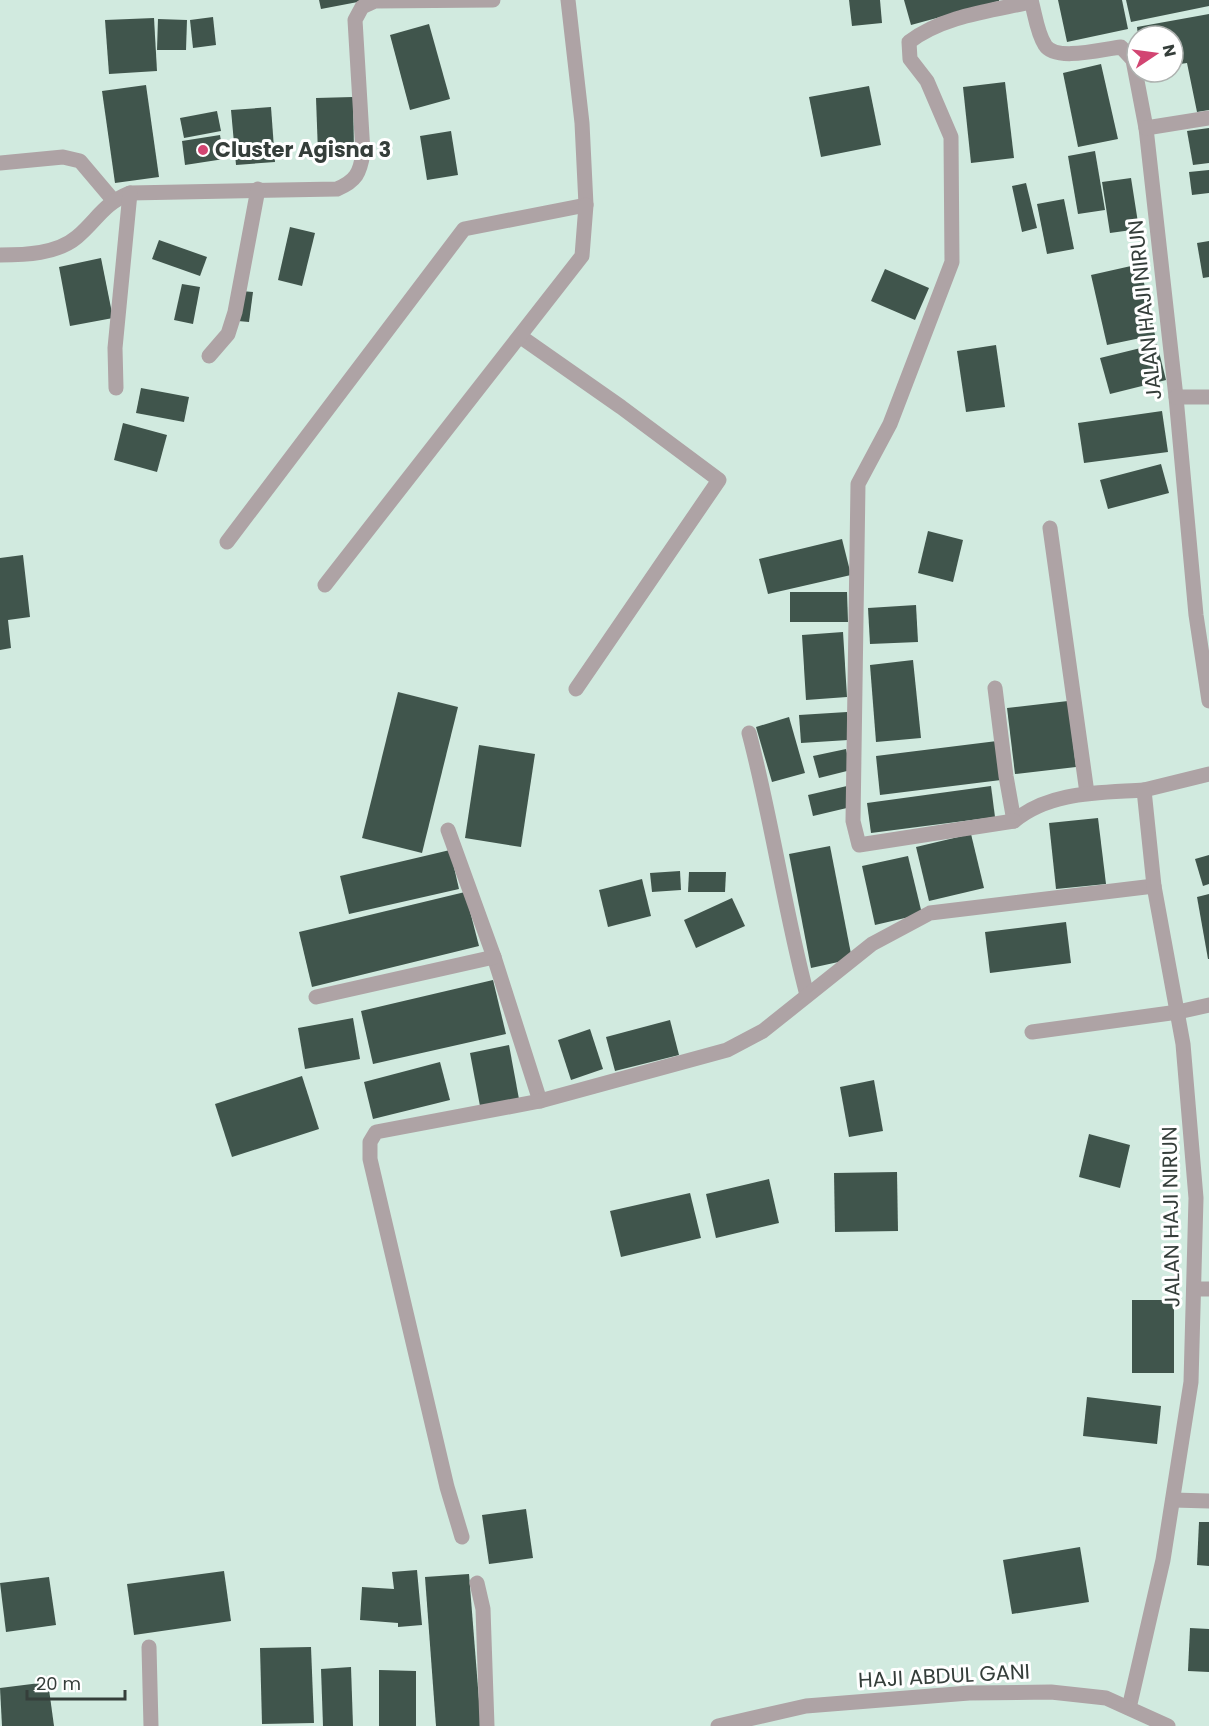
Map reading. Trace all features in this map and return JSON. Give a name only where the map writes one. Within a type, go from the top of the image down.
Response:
[{"type":"street","points":[[0,255],[28,255],[60,246],[76,238],[113,200],[130,193],[337,189],[352,183],[361,170],[363,153],[355,20],[362,7],[375,1],[493,0]]},
{"type":"street","points":[[325,585],[582,256],[586,206],[582,123],[568,0]]},
{"type":"street","points":[[1031,1],[949,21],[921,33],[909,42],[910,59],[927,81],[951,137],[952,262],[890,424],[858,484],[853,821],[860,845],[1014,821],[1034,806],[1086,793],[1144,790],[1209,774]]},
{"type":"street","name":"JALAN HAJI NIRUN","points":[[1031,1],[1044,44],[1050,52],[1060,55],[1121,47],[1133,60],[1146,128],[1176,397],[1196,615],[1209,701]]},
{"type":"street","points":[[1146,128],[1209,118]]},
{"type":"street","points":[[0,162],[63,157],[80,161],[113,200]]},
{"type":"street","points":[[209,356],[228,334],[235,312],[258,189]]},
{"type":"street","points":[[116,388],[115,348],[130,193]]},
{"type":"street","points":[[227,542],[464,229],[586,206]]},
{"type":"street","points":[[521,337],[621,407],[719,480],[576,689]]},
{"type":"street","points":[[1176,397],[1209,398]]},
{"type":"street","points":[[1050,528],[1086,793]]},
{"type":"street","points":[[996,688],[1006,776],[1014,821]]},
{"type":"street","points":[[748,733],[766,796],[791,934],[807,995]]},
{"type":"street","name":"JALAN HAJI NIRUN","points":[[1129,1708],[1149,1626],[1173,1500],[1191,1382],[1201,1289],[1188,1092],[1178,1012],[1154,886],[1144,790]]},
{"type":"street","points":[[448,830],[494,957],[540,1101]]},
{"type":"street","points":[[462,1537],[447,1487],[373,1171],[370,1142],[376,1132],[540,1101],[727,1050],[763,1031],[872,944],[930,914],[1154,886]]},
{"type":"street","points":[[316,997],[494,957]]},
{"type":"street","points":[[1032,1032],[1178,1012],[1209,1005]]},
{"type":"street","points":[[1173,1500],[1209,1501]]},
{"type":"street","points":[[477,1583],[483,1609],[487,1726]]},
{"type":"street","points":[[149,1647],[151,1726]]},
{"type":"street","name":"HAJI ABDUL GANI","points":[[718,1726],[747,1723],[806,1707],[969,1693],[1051,1692],[1106,1698],[1168,1726]]},
{"type":"building","points":[[319,0],[363,0],[363,1],[321,9]]},
{"type":"building","points":[[849,0],[880,0],[882,23],[852,26]]},
{"type":"building","points":[[904,0],[999,0],[999,1],[911,25]]},
{"type":"building","points":[[1058,0],[1122,0],[1127,24],[1125,24],[1125,30],[1067,42]]},
{"type":"building","points":[[1126,0],[1209,0],[1209,6],[1131,22]]},
{"type":"building","points":[[1209,14],[1209,110],[1197,112],[1187,63],[1185,63],[1185,24],[1154,24]]},
{"type":"building","points":[[213,17],[216,45],[193,48],[190,20]]},
{"type":"building","points":[[154,18],[157,71],[109,74],[105,20]]},
{"type":"building","points":[[158,19],[187,20],[186,50],[157,50]]},
{"type":"building","points":[[429,24],[450,99],[410,110],[390,35]]},
{"type":"building","points":[[1101,64],[1118,139],[1078,147],[1063,73]]},
{"type":"building","points":[[1005,82],[1014,158],[971,163],[963,87]]},
{"type":"building","points":[[146,85],[159,177],[115,183],[102,91]]},
{"type":"building","points":[[869,86],[881,145],[821,157],[809,97]]},
{"type":"building","points":[[353,97],[354,151],[318,153],[316,98]]},
{"type":"building","points":[[271,107],[275,162],[236,165],[231,110]]},
{"type":"building","points":[[217,111],[221,131],[184,138],[180,118]]},
{"type":"building","points":[[1209,128],[1209,163],[1193,165],[1187,131]]},
{"type":"building","points":[[451,131],[458,175],[427,180],[420,136]]},
{"type":"building","name":"Cluster Agisna 3","points":[[220,135],[224,159],[185,165],[182,141]]},
{"type":"building","points":[[1095,151],[1105,210],[1078,214],[1068,156]]},
{"type":"building","points":[[1209,170],[1209,193],[1192,195],[1189,172]]},
{"type":"building","points":[[1131,178],[1139,229],[1110,233],[1102,182]]},
{"type":"building","points":[[1026,183],[1037,228],[1022,232],[1012,186]]},
{"type":"building","points":[[1064,199],[1074,249],[1047,254],[1037,204]]},
{"type":"building","points":[[290,227],[315,233],[302,286],[278,280]]},
{"type":"building","points":[[159,240],[207,257],[200,276],[152,259]]},
{"type":"building","points":[[1209,241],[1209,277],[1203,278],[1197,243]]},
{"type":"building","points":[[101,258],[113,318],[70,326],[59,267]]},
{"type":"building","points":[[1140,264],[1155,335],[1107,345],[1091,275]]},
{"type":"building","points":[[885,269],[929,288],[915,320],[871,301]]},
{"type":"building","points":[[182,284],[200,287],[193,324],[174,320]]},
{"type":"building","points":[[241,291],[253,292],[249,322],[238,321]]},
{"type":"building","points":[[1157,344],[1166,380],[1110,394],[1100,358]]},
{"type":"building","points":[[996,345],[1005,407],[966,412],[957,351]]},
{"type":"building","points":[[141,388],[189,397],[184,422],[136,413]]},
{"type":"building","points":[[1162,411],[1168,452],[1084,463],[1078,423]]},
{"type":"building","points":[[123,423],[167,435],[157,472],[114,460]]},
{"type":"building","points":[[1161,464],[1169,493],[1108,509],[1100,480]]},
{"type":"building","points":[[928,531],[963,540],[953,582],[918,573]]},
{"type":"building","points":[[842,539],[851,575],[768,594],[759,559]]},
{"type":"building","points":[[23,555],[30,617],[8,620],[11,648],[0,650],[0,558]]},
{"type":"building","points":[[790,592],[847,592],[848,622],[790,622]]},
{"type":"building","points":[[916,605],[918,642],[870,644],[868,608]]},
{"type":"building","points":[[843,632],[847,697],[806,700],[802,635]]},
{"type":"building","points":[[913,660],[921,738],[876,742],[870,665]]},
{"type":"building","points":[[398,692],[458,707],[422,853],[362,838]]},
{"type":"building","points":[[1068,701],[1076,767],[1015,774],[1007,708]]},
{"type":"building","points":[[847,712],[848,740],[801,743],[799,715]]},
{"type":"building","points":[[789,717],[805,773],[772,782],[756,727]]},
{"type":"building","points":[[997,741],[1001,780],[880,795],[876,756]]},
{"type":"building","points":[[479,745],[535,754],[521,847],[465,838]]},
{"type":"building","points":[[846,749],[851,770],[819,778],[813,756]]},
{"type":"building","points":[[847,786],[851,807],[813,816],[808,795]]},
{"type":"building","points":[[991,786],[995,817],[871,833],[867,803]]},
{"type":"building","points":[[1098,818],[1106,884],[1056,889],[1049,823]]},
{"type":"building","points":[[971,834],[984,888],[929,901],[916,847]]},
{"type":"building","points":[[830,846],[852,959],[811,968],[789,854]]},
{"type":"building","points":[[450,850],[459,889],[349,914],[340,876]]},
{"type":"building","points":[[1209,855],[1209,884],[1203,886],[1195,859]]},
{"type":"building","points":[[908,856],[922,914],[875,925],[862,866]]},
{"type":"building","points":[[680,871],[681,890],[652,892],[650,873]]},
{"type":"building","points":[[689,872],[726,872],[725,892],[688,892]]},
{"type":"building","points":[[642,879],[651,916],[608,927],[599,890]]},
{"type":"building","points":[[465,892],[479,946],[312,987],[299,932]]},
{"type":"building","points":[[1209,894],[1209,959],[1208,959],[1197,897]]},
{"type":"building","points":[[732,898],[745,926],[696,948],[684,920]]},
{"type":"building","points":[[1066,922],[1071,963],[990,973],[985,932]]},
{"type":"building","points":[[493,980],[506,1034],[373,1064],[361,1011]]},
{"type":"building","points":[[353,1018],[360,1059],[305,1069],[298,1028]]},
{"type":"building","points":[[670,1020],[679,1055],[615,1071],[606,1037]]},
{"type":"building","points":[[590,1029],[603,1069],[571,1080],[558,1040]]},
{"type":"building","points":[[509,1045],[519,1099],[480,1106],[470,1053]]},
{"type":"building","points":[[440,1062],[450,1100],[373,1119],[364,1082]]},
{"type":"building","points":[[302,1076],[319,1129],[232,1157],[215,1104]]},
{"type":"building","points":[[874,1080],[883,1131],[849,1137],[840,1087]]},
{"type":"building","points":[[1089,1134],[1130,1145],[1120,1188],[1079,1177]]},
{"type":"building","points":[[897,1172],[898,1231],[835,1232],[834,1173]]},
{"type":"building","points":[[769,1179],[779,1223],[716,1238],[706,1194]]},
{"type":"building","points":[[690,1193],[701,1238],[621,1257],[610,1211]]},
{"type":"building","points":[[1132,1300],[1174,1300],[1174,1373],[1132,1373]]},
{"type":"building","points":[[1087,1397],[1161,1406],[1157,1444],[1083,1436]]},
{"type":"building","points":[[526,1509],[533,1558],[489,1564],[482,1515]]},
{"type":"building","points":[[1199,1522],[1209,1522],[1209,1566],[1197,1565]]},
{"type":"building","points":[[1080,1547],[1089,1602],[1012,1614],[1003,1560]]},
{"type":"building","points":[[417,1570],[422,1625],[398,1627],[398,1623],[360,1620],[362,1587],[394,1589],[392,1572]]},
{"type":"building","points":[[224,1571],[231,1621],[134,1635],[127,1584]]},
{"type":"building","points":[[469,1574],[481,1726],[436,1726],[425,1577]]},
{"type":"building","points":[[49,1577],[56,1625],[6,1632],[0,1583]]},
{"type":"building","points":[[1190,1628],[1209,1629],[1209,1672],[1188,1671]]},
{"type":"building","points":[[311,1647],[314,1723],[262,1724],[260,1648]]},
{"type":"building","points":[[351,1667],[353,1726],[323,1726],[321,1669]]},
{"type":"building","points":[[379,1670],[416,1671],[416,1726],[379,1726]]},
{"type":"building","points":[[48,1682],[54,1726],[2,1726],[0,1688]]},
{"type":"place","name":"Cluster Agisna 3","points":[[203,150]]}]
